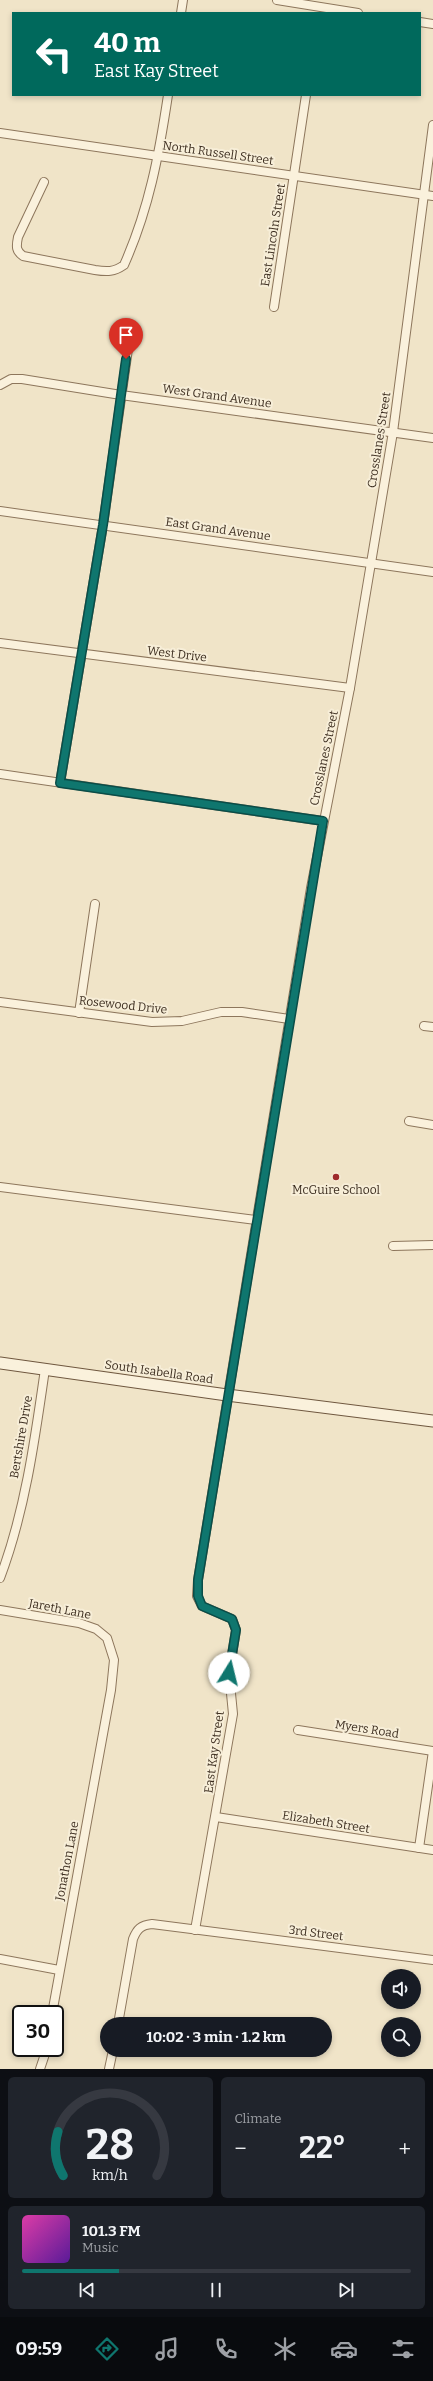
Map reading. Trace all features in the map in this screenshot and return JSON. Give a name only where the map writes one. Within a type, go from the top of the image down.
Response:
[{"type":"main road","name":"South Isabella Road","points":[[0,1363],[227,1395],[433,1421]]},
{"type":"street","points":[[181,12],[183,0]]},
{"type":"street","points":[[277,0],[317,10],[344,12]]},
{"type":"street","points":[[421,22],[433,24]]},
{"type":"street","points":[[44,182],[18,238],[16,246],[18,252],[24,256],[107,272],[117,270],[124,265],[138,231],[158,157],[168,96]]},
{"type":"street","name":"East Lincoln Street","points":[[274,307],[306,96]]},
{"type":"street","name":"Crosslanes Street","points":[[227,1395],[323,821],[350,688],[372,563],[393,432],[433,125]]},
{"type":"street","name":"North Russell Street","points":[[0,133],[433,196]]},
{"type":"street","points":[[60,783],[80,654],[103,525],[130,335]]},
{"type":"street","name":"West Grand Avenue","points":[[0,385],[11,379],[22,379],[121,395],[433,438]]},
{"type":"street","name":"East Grand Avenue","points":[[0,511],[433,572]]},
{"type":"street","name":"West Drive","points":[[0,643],[350,688]]},
{"type":"street","points":[[0,774],[323,821]]},
{"type":"street","points":[[79,1013],[95,904]]},
{"type":"street","name":"Rosewood Drive","points":[[0,1002],[169,1023],[221,1012],[242,1012],[290,1019]]},
{"type":"street","points":[[424,1026],[433,1027]]},
{"type":"street","points":[[409,1122],[433,1125]]},
{"type":"street","points":[[0,1186],[256,1220]]},
{"type":"street","points":[[393,1246],[433,1245]]},
{"type":"street","name":"Bertshire Drive","points":[[0,1578],[10,1552],[22,1500],[45,1369]]},
{"type":"street","name":"East Kay Street","points":[[195,1930],[233,1714],[229,1673],[236,1630],[232,1619],[202,1606],[198,1596],[198,1580],[227,1395]]},
{"type":"street","name":"Jareth Lane","points":[[0,1610],[79,1623],[96,1629],[107,1638],[114,1660],[107,1713]]},
{"type":"street","name":"Jonathon Lane","points":[[53,2005],[107,1713]]},
{"type":"street","name":"Myers Road","points":[[298,1730],[433,1751]]},
{"type":"street","points":[[418,1848],[433,1751]]},
{"type":"street","name":"Elizabeth Street","points":[[216,1817],[433,1850]]},
{"type":"street","points":[[119,2017],[136,1931],[144,1925],[152,1924],[195,1930]]},
{"type":"street","name":"3rd Street","points":[[195,1930],[433,1960]]},
{"type":"street","points":[[0,1959],[59,1970]]},
{"type":"street","points":[[40,2069],[44,2057]]},
{"type":"street","points":[[109,2069],[112,2057]]},
{"type":"place","name":"McGuire School","points":[[336,1177]]},
{"type":"route","points":[[126,359],[103,525],[80,654],[60,783],[323,821],[198,1580],[198,1596],[202,1606],[232,1619],[236,1630],[229,1673]]}]
